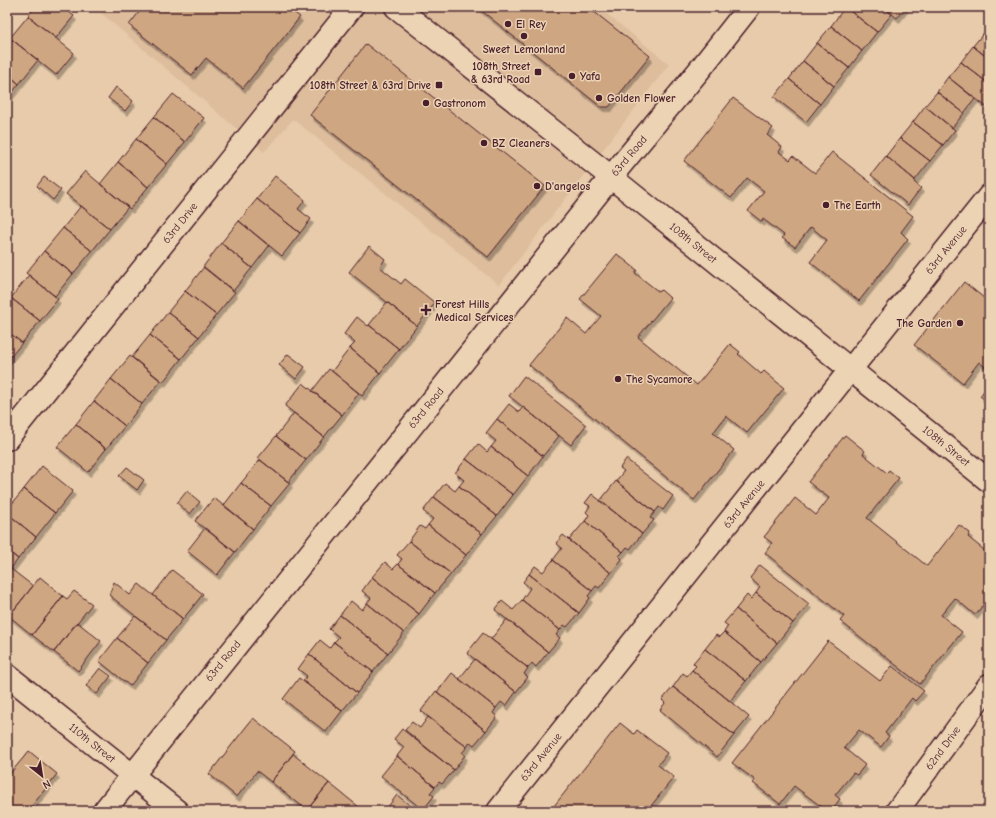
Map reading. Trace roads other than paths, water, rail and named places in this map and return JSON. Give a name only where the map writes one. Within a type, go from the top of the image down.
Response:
[{"type":"street","name":"63rd Drive","points":[[7,439],[352,7]]},
{"type":"street","name":"108th Street","points":[[396,7],[611,177],[989,481]]},
{"type":"street","name":"63rd Road","points":[[104,811],[611,177],[702,68],[749,7]]},
{"type":"street","name":"63rd Avenue","points":[[498,811],[989,196]]},
{"type":"street","name":"110th Street","points":[[7,675],[177,811]]},
{"type":"street","name":"62nd Drive","points":[[897,811],[989,685]]},
{"type":"place","name":"El Rey","points":[[508,24]]},
{"type":"place","name":"Sweet Lemonland","points":[[524,36]]},
{"type":"place","name":"108th Street & 63rd Road","points":[[538,72]]},
{"type":"place","name":"Yafa","points":[[572,76]]},
{"type":"place","name":"108th Street & 63rd Drive","points":[[439,85]]},
{"type":"place","name":"Golden Flower","points":[[599,98]]},
{"type":"place","name":"Gastronom","points":[[426,103]]},
{"type":"place","name":"BZ Cleaners","points":[[484,143]]},
{"type":"place","name":"D'angelos","points":[[537,186]]},
{"type":"place","name":"The Earth","points":[[826,205]]},
{"type":"place","name":"Forest Hills Medical Services","points":[[426,310]]},
{"type":"place","name":"The Garden","points":[[960,323]]},
{"type":"place","name":"The Sycamore","points":[[618,379]]}]
